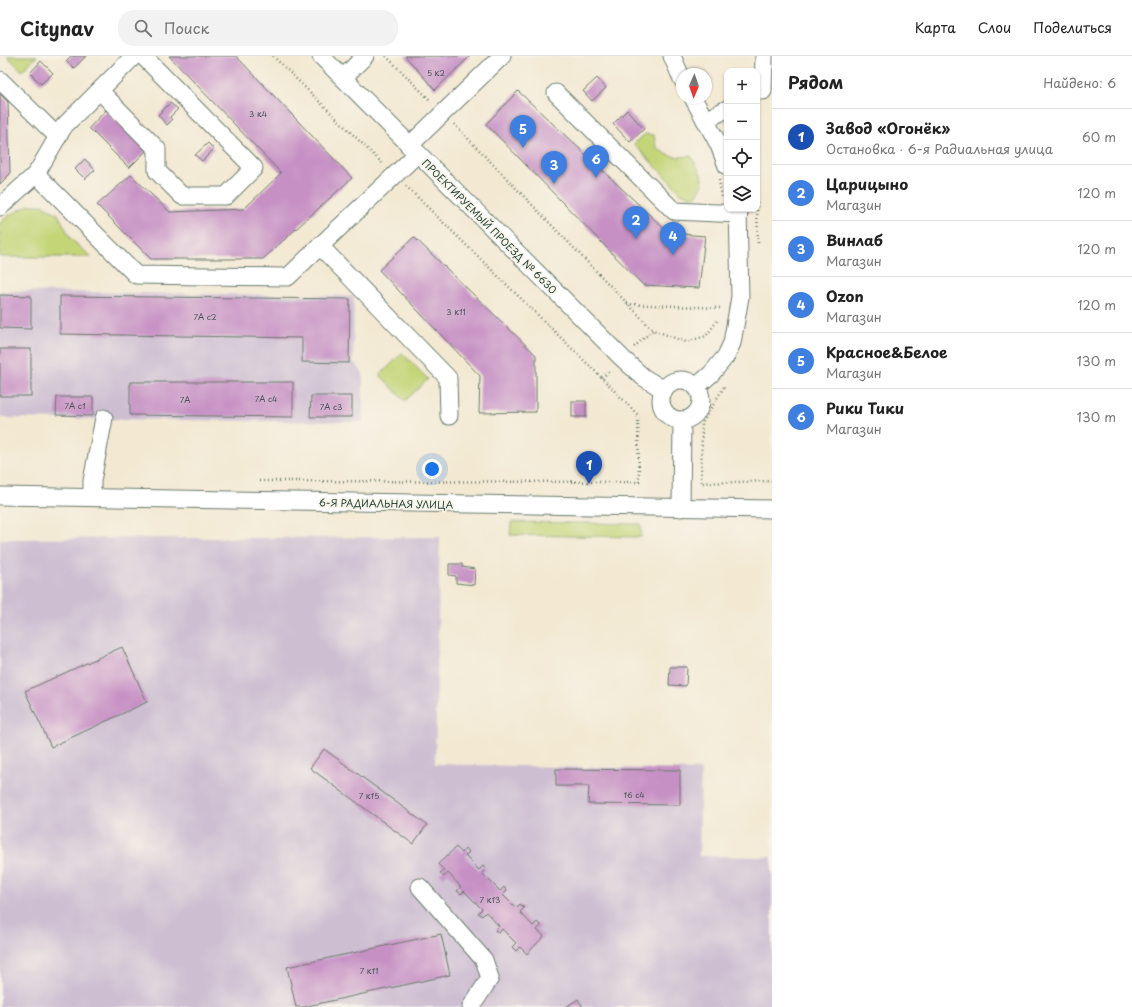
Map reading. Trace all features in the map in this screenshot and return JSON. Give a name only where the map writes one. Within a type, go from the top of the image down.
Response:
[{"type":"street","name":"ПРОЕКТИРУЕМЫЙ ПРОЕЗД № 6630","points":[[321,56],[622,358],[643,376],[664,390]]},
{"type":"street","points":[[343,78],[365,56]]},
{"type":"street","points":[[36,174],[136,275],[288,277],[394,175],[443,113],[502,56]]},
{"type":"street","points":[[672,56],[677,68]]},
{"type":"street","points":[[764,56],[764,92]]},
{"type":"street","points":[[0,207],[36,174],[64,126],[132,57],[254,168],[226,196],[182,196],[157,171],[157,149],[100,91]]},
{"type":"street","points":[[0,80],[58,137]]},
{"type":"street","points":[[556,93],[674,211],[724,212]]},
{"type":"street","points":[[696,104],[719,146],[722,170]]},
{"type":"street","points":[[705,120],[724,110]]},
{"type":"street","points":[[696,387],[711,374],[726,356],[732,343],[740,297],[734,212]]},
{"type":"street","points":[[320,246],[448,378],[449,416]]},
{"type":"street","points":[[681,380],[688,381],[696,387],[701,396],[699,410],[694,415],[682,420],[669,416],[664,410],[661,397],[668,385],[681,380]]},
{"type":"street","points":[[92,497],[92,481],[104,418]]},
{"type":"street","points":[[681,508],[682,420]]},
{"type":"street","name":"6-Я РАДИАЛЬНАЯ УЛИЦА","points":[[0,496],[772,509]]},
{"type":"street","points":[[420,886],[484,960],[490,978],[471,1007]]},
{"type":"path","points":[[251,481],[639,482],[638,415],[273,56]]},
{"type":"path","points":[[386,56],[652,330],[686,342],[706,336],[718,321],[722,302]]},
{"type":"path","points":[[722,170],[720,182],[724,191]]},
{"type":"path","points":[[627,304],[721,308]]},
{"type":"path","points":[[701,483],[772,481]]},
{"type":"shaded area","points":[[0,291],[354,296],[353,361],[363,373],[363,422],[0,418]]},
{"type":"shaded area","points":[[440,537],[435,764],[701,770],[699,856],[772,857],[772,1007],[0,1007],[0,539]]},
{"type":"green space","points":[[7,56],[37,56],[22,71]]},
{"type":"green space","points":[[645,134],[654,135],[656,147],[669,155],[677,157],[691,156],[701,174],[703,184],[697,195],[688,196],[681,193],[634,144]]},
{"type":"green space","points":[[29,205],[43,205],[58,214],[71,239],[91,257],[0,257],[0,223],[8,216]]},
{"type":"green space","points":[[402,353],[428,379],[405,401],[380,375]]},
{"type":"green space","points":[[511,522],[641,524],[641,537],[510,535]]},
{"type":"building","points":[[71,56],[86,56],[74,68],[66,61]]},
{"type":"building","points":[[169,56],[236,56],[352,178],[263,259],[151,259],[97,205],[131,175],[170,212],[244,209],[281,173]]},
{"type":"building","points":[[405,56],[470,56],[435,90]]},
{"type":"building","points":[[41,61],[53,73],[41,84],[30,73]]},
{"type":"building","points":[[597,78],[606,88],[592,101],[583,91]]},
{"type":"building","points":[[518,91],[669,233],[705,236],[699,288],[643,285],[486,124]]},
{"type":"building","points":[[0,94],[8,102],[10,174],[0,184]]},
{"type":"building","points":[[170,103],[178,109],[170,117],[172,120],[167,125],[158,115]]},
{"type":"building","points":[[106,110],[147,150],[129,168],[89,128]]},
{"type":"building","points":[[627,110],[644,129],[630,142],[613,124]]},
{"type":"building","points":[[208,143],[214,149],[202,161],[195,155]]},
{"type":"building","points":[[85,159],[95,170],[85,179],[75,169]]},
{"type":"building","points":[[414,237],[536,355],[536,412],[479,413],[480,376],[379,270]]},
{"type":"building","points":[[0,295],[31,296],[31,329],[0,328]]},
{"type":"building","points":[[60,296],[350,299],[349,363],[302,362],[302,338],[60,334]]},
{"type":"building","points":[[0,349],[31,349],[31,396],[0,396]]},
{"type":"building","points":[[130,382],[293,382],[293,417],[130,415]]},
{"type":"building","points":[[311,396],[352,396],[352,417],[310,417]]},
{"type":"building","points":[[57,397],[93,397],[93,416],[56,415]]},
{"type":"building","points":[[572,401],[586,401],[586,417],[572,417]]},
{"type":"building","points":[[449,564],[462,564],[462,567],[475,569],[474,585],[456,583],[456,576],[449,575]]},
{"type":"building","points":[[122,647],[147,702],[51,747],[25,691]]},
{"type":"building","points":[[670,667],[687,667],[686,686],[669,685]]},
{"type":"building","points":[[324,749],[427,825],[413,844],[310,768]]},
{"type":"building","points":[[556,769],[680,770],[680,805],[588,804],[589,786],[556,786]]},
{"type":"building","points":[[456,847],[462,853],[466,848],[469,852],[465,856],[479,870],[483,866],[486,869],[482,873],[500,891],[504,887],[507,891],[503,895],[516,908],[520,904],[524,908],[520,912],[533,926],[537,922],[541,926],[537,930],[544,936],[527,954],[520,947],[516,951],[512,947],[516,943],[502,929],[499,933],[495,930],[499,926],[486,912],[482,916],[478,913],[482,909],[464,891],[461,894],[457,891],[461,887],[448,873],[444,877],[440,873],[444,870],[438,864]]},
{"type":"building","points":[[441,934],[450,975],[303,1007],[296,1007],[287,967]]},
{"type":"building","points":[[578,999],[583,1007],[566,1007]]},
{"type":"place","name":"Красное&Белое","points":[[523,148]]},
{"type":"place","name":"Рики Тики","points":[[596,178]]},
{"type":"place","name":"Винлаб","points":[[554,184]]},
{"type":"place","name":"Царицыно","points":[[636,239]]},
{"type":"place","name":"Ozon","points":[[673,255]]},
{"type":"place","name":"Завод «Огонёк»","points":[[589,484]]}]
